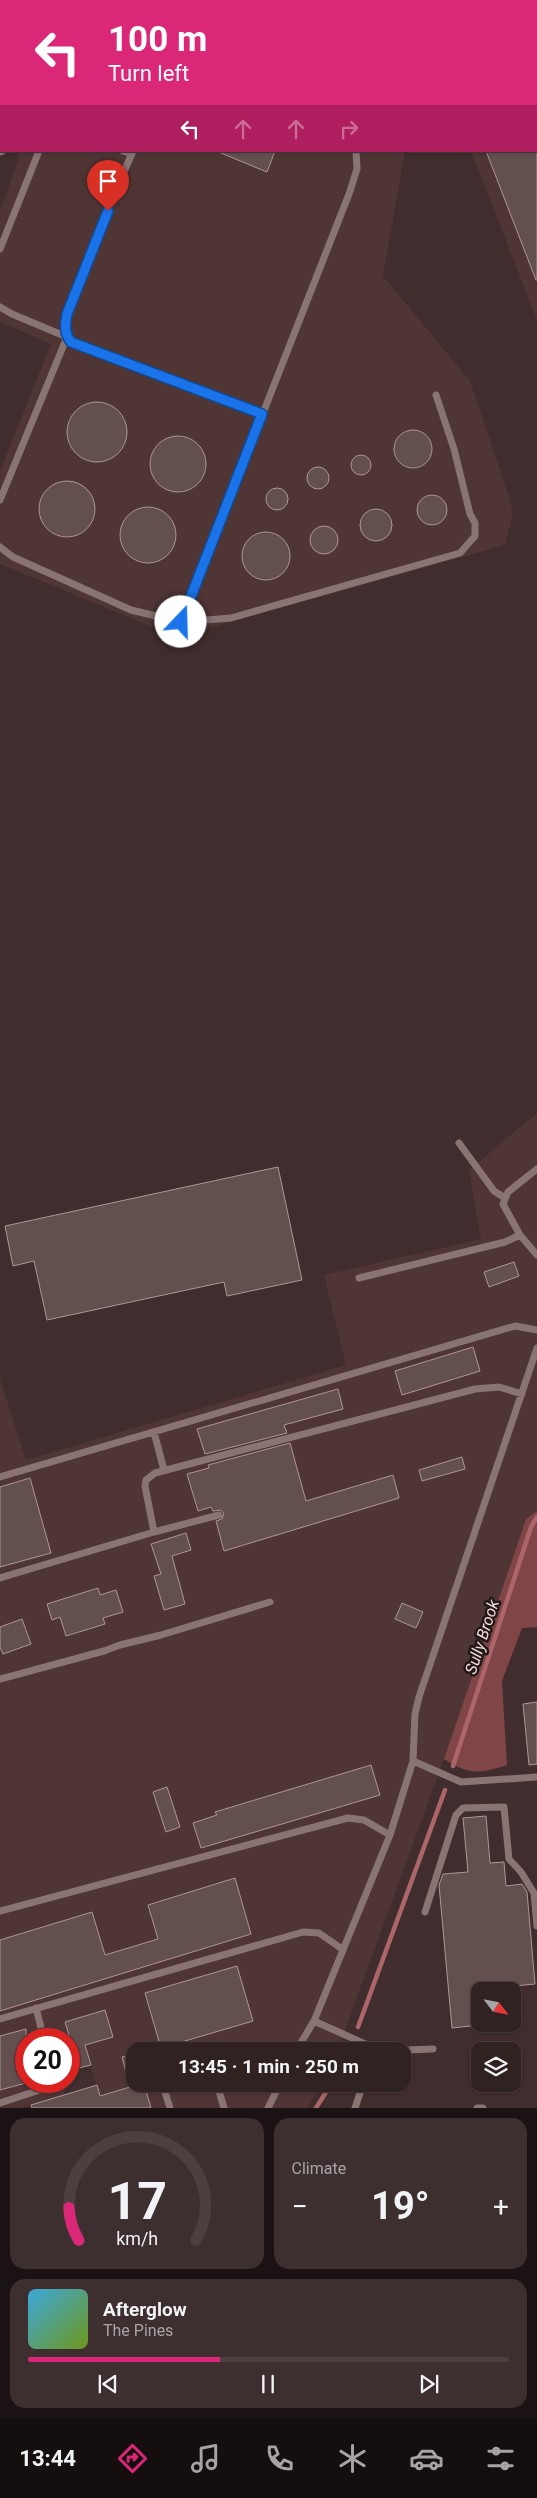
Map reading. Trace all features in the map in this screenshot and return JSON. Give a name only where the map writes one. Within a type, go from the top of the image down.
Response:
[{"type":"lane","points":[[0,249],[39,152]]},
{"type":"lane","points":[[181,622],[349,194],[357,169],[356,152]]},
{"type":"lane","points":[[132,153],[100,227],[67,314],[65,326],[67,336],[71,342],[85,348],[262,414]]},
{"type":"lane","points":[[0,307],[27,321],[67,336]]},
{"type":"lane","points":[[0,500],[67,336]]},
{"type":"lane","points":[[0,547],[13,557],[131,610],[181,622],[231,618],[460,553],[475,536],[475,523],[470,514],[454,449],[436,395]]},
{"type":"lane","points":[[459,1143],[494,1192],[505,1198]]},
{"type":"lane","points":[[537,1169],[513,1187],[505,1198],[505,1211],[537,1255]]},
{"type":"lane","points":[[359,1278],[505,1242],[520,1234]]},
{"type":"lane","points":[[0,1477],[516,1326],[537,1330]]},
{"type":"lane","points":[[301,2042],[314,2021],[390,1835],[413,1761],[415,1714],[420,1697],[537,1348]]},
{"type":"lane","points":[[154,1532],[145,1486],[150,1476],[164,1470],[475,1389],[499,1387],[522,1394]]},
{"type":"lane","points":[[154,1432],[164,1470]]},
{"type":"lane","points":[[0,1578],[154,1532],[219,1515]]},
{"type":"lane","points":[[0,1680],[270,1602]]},
{"type":"lane","points":[[413,1761],[461,1782],[537,1777]]},
{"type":"lane","points":[[425,1912],[456,1815],[463,1808],[504,1807],[509,1859],[521,1872],[534,1893],[537,1926]]},
{"type":"lane","points":[[0,1911],[348,1818],[364,1820],[390,1835]]},
{"type":"lane","points":[[0,2019],[303,1932],[319,1933],[342,1949]]},
{"type":"lane","points":[[36,2008],[41,2028]]},
{"type":"lane","points":[[314,2021],[358,2042]]},
{"type":"lane","points":[[411,2050],[433,2049]]},
{"type":"lane","points":[[165,2092],[170,2108]]},
{"type":"lane","points":[[219,2092],[224,2108]]},
{"type":"lane","points":[[268,2108],[276,2092]]},
{"type":"lane","points":[[355,2108],[360,2092]]},
{"type":"lane","points":[[0,2103],[31,2093]]},
{"type":"lane","points":[[477,2108],[482,2108]]},
{"type":"shaded area","points":[[21,152],[405,152],[383,276],[470,381],[513,514],[505,545],[177,637],[0,564],[0,471],[51,344],[0,322],[0,212]]},
{"type":"shaded area","points":[[471,152],[537,152],[537,320]]},
{"type":"shaded area","points":[[537,1113],[537,1511],[526,1519],[444,1759],[341,2042],[126,2042],[126,2092],[317,2092],[307,2108],[114,2108],[110,2093],[100,2096],[88,2056],[80,2058],[80,2028],[15,2028],[15,2093],[65,2093],[65,2095],[21,2108],[0,2108],[0,2008],[44,1998],[251,1934],[234,1879],[148,1905],[158,1939],[105,1955],[92,1912],[0,1940],[0,1379],[26,1460],[346,1365],[324,1275],[481,1239],[469,1170]]},
{"type":"shaded area","points":[[537,1511],[537,1627],[522,1628],[502,1681],[507,1765],[481,1771],[460,1768],[444,1759],[526,1519]]},
{"type":"building","points":[[218,152],[275,152],[267,172]]},
{"type":"building","points":[[486,152],[537,152],[536,280]]},
{"type":"building","points":[[97,402],[113,407],[118,411],[122,416],[127,432],[122,448],[118,453],[113,457],[97,462],[81,457],[76,453],[72,448],[67,432],[72,416],[76,411],[81,407]]},
{"type":"building","points":[[413,430],[426,436],[432,449],[426,462],[413,468],[400,462],[394,449],[400,436]]},
{"type":"building","points":[[178,436],[189,438],[198,444],[204,453],[206,464],[204,475],[198,484],[189,490],[178,492],[167,490],[158,484],[152,475],[150,464],[152,453],[158,444],[167,438]]},
{"type":"building","points":[[357,455],[365,455],[371,461],[371,469],[365,475],[357,475],[351,469],[351,461]]},
{"type":"building","points":[[318,467],[326,470],[329,478],[326,486],[318,489],[310,486],[307,478],[310,470]]},
{"type":"building","points":[[61,481],[73,481],[83,485],[91,493],[95,509],[91,525],[83,533],[73,537],[61,537],[51,533],[43,525],[39,515],[39,503],[43,493],[51,485]]},
{"type":"building","points":[[277,488],[285,491],[288,499],[285,507],[277,510],[269,507],[266,499],[269,491]]},
{"type":"building","points":[[432,495],[443,499],[447,510],[443,521],[432,525],[421,521],[417,510],[421,499]]},
{"type":"building","points":[[142,507],[154,507],[164,511],[172,519],[176,535],[172,551],[164,559],[154,563],[142,563],[132,559],[124,551],[120,541],[120,529],[124,519],[132,511]]},
{"type":"building","points":[[376,509],[382,510],[387,514],[391,519],[391,531],[387,536],[382,540],[376,541],[370,540],[365,536],[361,531],[360,525],[361,519],[365,514],[370,510]]},
{"type":"building","points":[[324,526],[334,530],[338,540],[334,550],[324,554],[314,550],[310,540],[314,530]]},
{"type":"building","points":[[266,532],[275,534],[283,539],[288,547],[290,556],[288,565],[283,573],[275,578],[266,580],[257,578],[249,573],[244,565],[242,556],[244,547],[249,539],[257,534]]},
{"type":"building","points":[[278,1167],[302,1280],[227,1296],[224,1282],[47,1320],[34,1261],[13,1266],[5,1226]]},
{"type":"building","points":[[514,1262],[519,1276],[489,1287],[484,1272]]},
{"type":"building","points":[[473,1347],[480,1371],[402,1395],[395,1371]]},
{"type":"building","points":[[338,1389],[343,1409],[284,1425],[287,1433],[205,1454],[197,1429]]},
{"type":"building","points":[[290,1443],[306,1501],[393,1475],[399,1498],[224,1551],[216,1521],[222,1519],[224,1513],[220,1510],[213,1511],[211,1507],[198,1511],[187,1474],[209,1468],[208,1465]]},
{"type":"building","points":[[462,1457],[465,1469],[422,1481],[419,1470]]},
{"type":"building","points":[[30,1478],[51,1553],[0,1567],[0,1487]]},
{"type":"building","points":[[186,1533],[191,1550],[172,1556],[185,1604],[164,1610],[154,1576],[161,1574],[151,1544]]},
{"type":"building","points":[[98,1588],[100,1595],[116,1590],[123,1612],[103,1618],[105,1624],[66,1636],[60,1617],[52,1620],[47,1604]]},
{"type":"building","points":[[402,1603],[423,1612],[416,1628],[395,1619]]},
{"type":"building","points":[[22,1619],[31,1644],[3,1654],[0,1647],[0,1627]]},
{"type":"building","points":[[537,1702],[537,1764],[529,1765],[523,1704]]},
{"type":"building","points":[[371,1765],[380,1795],[201,1848],[193,1823],[217,1815],[215,1812]]},
{"type":"building","points":[[167,1787],[180,1827],[166,1832],[153,1792]]},
{"type":"building","points":[[486,1816],[490,1863],[504,1862],[506,1886],[522,1884],[527,1892],[535,1984],[521,1985],[521,1982],[471,1982],[471,2026],[452,2028],[439,1885],[443,1874],[468,1872],[463,1818]]},
{"type":"building","points":[[235,1878],[251,1934],[0,2011],[0,1940],[92,1912],[105,1955],[158,1939],[148,1905]]},
{"type":"building","points":[[237,1966],[253,2021],[181,2042],[159,2042],[145,1993]]},
{"type":"building","points":[[105,2010],[113,2037],[85,2045],[91,2065],[80,2068],[80,2028],[67,2028],[65,2022]]},
{"type":"building","points":[[15,2032],[15,2086],[0,2090],[0,2036]]},
{"type":"building","points":[[126,2056],[126,2072],[122,2057]]},
{"type":"building","points":[[97,2085],[100,2096],[126,2088],[126,2092],[146,2092],[151,2108],[32,2108],[31,2105],[71,2093],[80,2093],[80,2090]]},
{"type":"waterway","name":"Sully Brook","points":[[453,1766],[531,1527],[537,1517]]},
{"type":"waterway","name":"Sully Brook","points":[[358,2027],[445,1790]]},
{"type":"waterway","name":"Sully Brook","points":[[316,2108],[326,2092]]},
{"type":"route","points":[[108,211],[100,227],[67,314],[65,326],[67,336],[71,342],[262,414],[181,622]]}]
